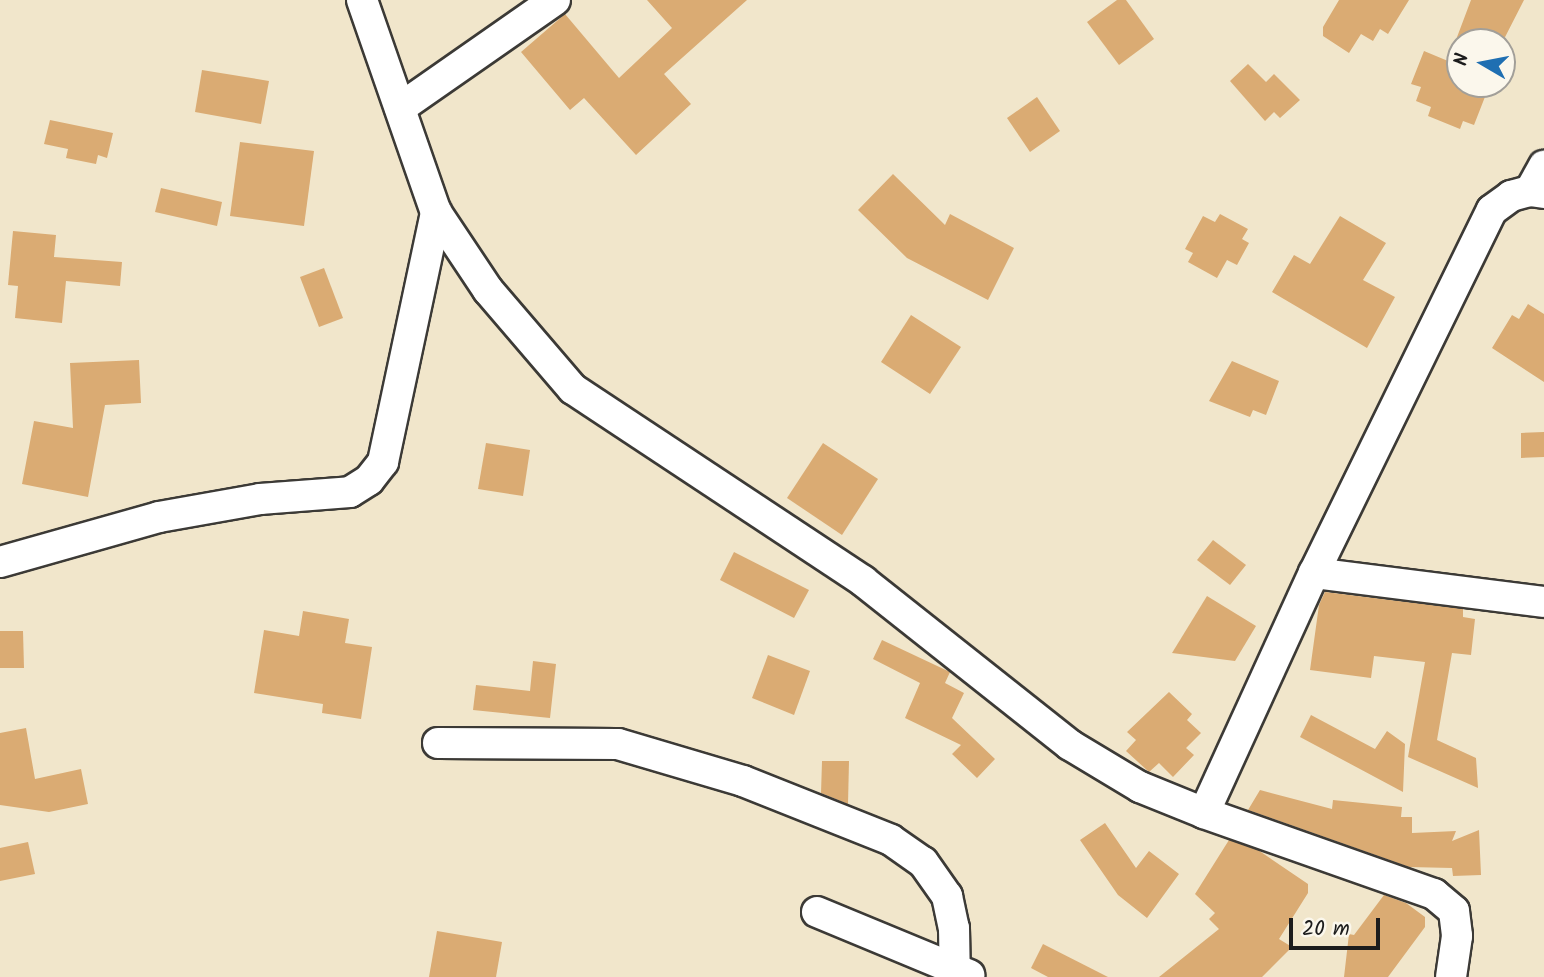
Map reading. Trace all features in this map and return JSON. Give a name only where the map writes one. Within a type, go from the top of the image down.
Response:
[{"type":"street","points":[[362,0],[436,212],[488,290],[573,389],[863,581],[1070,745],[1140,787],[1204,813],[1434,894],[1454,911],[1457,936],[1451,977]]},
{"type":"street","points":[[400,108],[555,0]]},
{"type":"street","points":[[1204,813],[1314,573],[1492,210],[1511,196],[1539,183]]},
{"type":"street","points":[[0,562],[159,517],[260,499],[350,492],[369,480],[383,463],[436,212]]},
{"type":"street","points":[[1314,573],[1544,602]]},
{"type":"street","points":[[438,743],[618,744],[743,781],[891,840],[923,862],[947,896],[964,972]]},
{"type":"street","points":[[817,912],[964,972]]},
{"type":"building","points":[[647,0],[747,0],[664,74],[691,104],[636,155],[584,98],[570,110],[521,52],[565,14],[619,78],[672,28]]},
{"type":"building","points":[[1117,0],[1126,0],[1154,39],[1119,65],[1087,22]]},
{"type":"building","points":[[1339,0],[1409,0],[1388,34],[1380,29],[1373,41],[1361,34],[1349,53],[1323,36],[1323,27]]},
{"type":"building","points":[[1471,0],[1524,0],[1510,28],[1460,28]]},
{"type":"building","points":[[1424,51],[1446,60],[1446,98],[1485,98],[1474,125],[1463,121],[1460,129],[1428,116],[1431,107],[1416,101],[1421,87],[1411,84]]},
{"type":"building","points":[[1248,64],[1266,82],[1274,74],[1300,100],[1280,118],[1274,112],[1265,121],[1230,81]]},
{"type":"building","points":[[202,70],[269,81],[261,124],[195,112]]},
{"type":"building","points":[[1037,97],[1060,131],[1030,152],[1007,118]]},
{"type":"building","points":[[50,120],[113,133],[107,158],[98,155],[96,164],[66,158],[68,149],[44,144]]},
{"type":"building","points":[[240,142],[314,151],[304,226],[230,216]]},
{"type":"building","points":[[893,174],[945,225],[950,214],[1014,248],[988,300],[907,258],[858,210]]},
{"type":"building","points":[[161,188],[222,202],[217,226],[155,212]]},
{"type":"building","points":[[1220,214],[1248,229],[1242,239],[1249,243],[1237,265],[1227,260],[1217,278],[1188,262],[1193,253],[1185,249],[1203,216],[1215,222]]},
{"type":"building","points":[[1340,216],[1386,243],[1363,280],[1395,297],[1367,348],[1272,292],[1294,255],[1310,264]]},
{"type":"building","points":[[13,231],[56,235],[54,257],[122,262],[120,286],[66,281],[62,323],[15,318],[18,286],[8,285]]},
{"type":"building","points":[[324,268],[343,318],[319,327],[300,277]]},
{"type":"building","points":[[1528,304],[1544,314],[1544,382],[1492,348],[1512,315],[1519,319]]},
{"type":"building","points":[[911,315],[961,347],[930,394],[881,362]]},
{"type":"building","points":[[139,360],[141,403],[105,405],[88,497],[22,484],[34,421],[73,428],[70,363]]},
{"type":"building","points":[[1232,361],[1279,381],[1266,415],[1253,410],[1250,417],[1209,401]]},
{"type":"building","points":[[1544,432],[1544,457],[1521,458],[1521,433]]},
{"type":"building","points":[[486,443],[530,450],[523,496],[478,489]]},
{"type":"building","points":[[823,443],[878,479],[842,535],[787,498]]},
{"type":"building","points":[[1213,540],[1246,565],[1230,585],[1197,560]]},
{"type":"building","points":[[734,552],[809,590],[794,618],[720,580]]},
{"type":"building","points":[[1325,592],[1463,609],[1463,617],[1475,619],[1471,655],[1452,653],[1437,740],[1476,758],[1478,788],[1408,757],[1425,662],[1374,656],[1371,678],[1310,670],[1319,605]]},
{"type":"building","points":[[1207,596],[1256,626],[1235,661],[1172,653]]},
{"type":"building","points":[[303,611],[349,619],[345,643],[372,647],[361,719],[322,713],[323,704],[254,693],[264,630],[299,636]]},
{"type":"building","points":[[0,631],[23,631],[24,668],[0,668]]},
{"type":"building","points":[[882,640],[950,672],[945,683],[964,693],[952,718],[995,759],[977,778],[952,754],[961,745],[905,718],[920,683],[873,659]]},
{"type":"building","points":[[768,655],[810,671],[794,715],[752,698]]},
{"type":"building","points":[[533,661],[556,664],[550,718],[473,710],[476,685],[530,691]]},
{"type":"building","points":[[1169,692],[1192,714],[1187,720],[1201,733],[1186,748],[1194,755],[1173,777],[1159,763],[1149,772],[1126,751],[1136,740],[1127,732]]},
{"type":"building","points":[[1311,715],[1375,749],[1387,731],[1405,744],[1403,792],[1300,737]]},
{"type":"building","points":[[26,728],[35,779],[81,769],[88,804],[49,812],[0,805],[0,733]]},
{"type":"building","points":[[822,761],[849,761],[848,804],[821,793]]},
{"type":"building","points":[[1260,790],[1332,809],[1333,800],[1402,807],[1401,817],[1412,817],[1412,833],[1456,831],[1452,841],[1479,830],[1481,875],[1453,876],[1452,868],[1409,867],[1248,810]]},
{"type":"building","points":[[1105,823],[1136,868],[1149,851],[1179,874],[1147,918],[1118,895],[1080,840]]},
{"type":"building","points":[[1229,840],[1258,850],[1308,884],[1308,893],[1279,939],[1292,947],[1262,977],[1159,977],[1219,929],[1209,919],[1215,913],[1195,894]]},
{"type":"building","points":[[28,842],[35,874],[0,881],[0,848]]},
{"type":"building","points":[[1384,895],[1406,903],[1425,917],[1425,927],[1388,977],[1344,977],[1349,934],[1354,935]]},
{"type":"building","points":[[437,931],[502,942],[496,977],[429,977]]},
{"type":"building","points":[[1043,944],[1108,977],[1048,977],[1031,968]]}]
